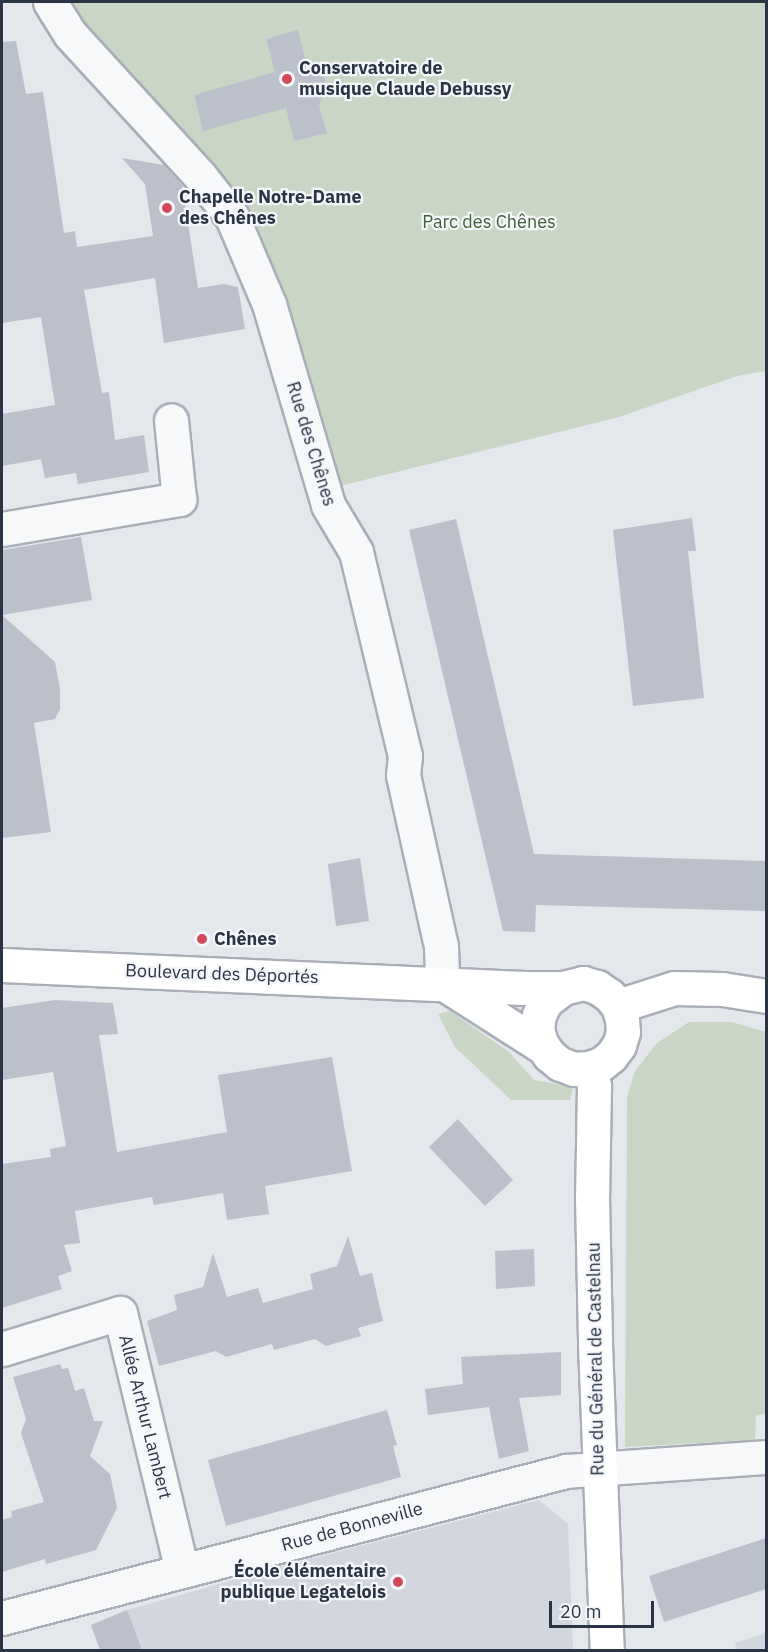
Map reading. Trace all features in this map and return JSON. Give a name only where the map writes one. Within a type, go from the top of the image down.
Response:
[{"type":"main road","name":"Boulevard des Déportés","points":[[2,965],[563,988]]},
{"type":"main road","name":"Boulevard des Déportés","points":[[442,983],[478,1003],[543,1047]]},
{"type":"main road","points":[[583,984],[597,987],[609,995],[618,1006],[622,1032],[619,1045],[611,1056],[588,1068],[574,1069],[560,1064],[543,1047],[537,1029],[539,1015],[545,1002],[563,988],[583,984]]},
{"type":"main road","points":[[618,1006],[674,988],[722,989],[766,996]]},
{"type":"main road","name":"Rue du Général de Castelnau","points":[[588,1068],[594,1086],[592,1197],[598,1469],[607,1650]]},
{"type":"street","name":"Rue des Chênes","points":[[50,2],[70,34],[200,176],[232,217],[269,304],[328,505],[356,552],[405,756],[403,775],[441,946],[442,983]]},
{"type":"street","points":[[2,529],[179,499],[171,420]]},
{"type":"street","name":"Allée Arthur Lambert","points":[[2,1349],[120,1314],[182,1570]]},
{"type":"street","name":"Rue de Bonneville","points":[[2,1618],[566,1471],[766,1457]]},
{"type":"shaded area","name":"École élémentaire publique Legatelois","points":[[539,1500],[568,1524],[573,1650],[100,1650],[91,1625],[127,1610],[275,1568]]},
{"type":"shaded area","points":[[766,1633],[766,1650],[737,1650],[735,1643]]},
{"type":"green space","name":"Parc des Chênes","points":[[71,2],[766,2],[766,371],[737,376],[619,417],[332,488],[277,290],[244,204],[91,34]]},
{"type":"green space","points":[[450,1011],[509,1052],[534,1080],[573,1087],[570,1100],[511,1100],[455,1047],[438,1014]]},
{"type":"green space","points":[[689,1022],[732,1022],[766,1032],[766,1413],[756,1416],[755,1440],[625,1447],[627,1097],[635,1071],[657,1043]]},
{"type":"building","name":"Conservatoire de musique Claude Debussy","points":[[298,30],[305,58],[322,69],[327,86],[319,106],[327,133],[294,141],[286,108],[203,131],[194,95],[275,72],[266,39]]},
{"type":"building","points":[[16,41],[26,94],[43,92],[64,233],[75,231],[77,247],[153,236],[145,184],[122,158],[164,165],[182,185],[198,288],[224,284],[238,287],[245,329],[164,343],[155,278],[84,290],[102,393],[109,392],[115,440],[144,435],[149,472],[78,484],[76,473],[45,478],[41,459],[2,466],[2,414],[55,405],[41,317],[2,323],[2,42]]},
{"type":"building","points":[[692,518],[696,551],[688,551],[704,698],[633,706],[613,530]]},
{"type":"building","points":[[456,519],[534,854],[766,861],[766,911],[536,905],[535,932],[503,931],[409,530]]},
{"type":"building","points":[[81,537],[92,600],[2,615],[2,550]]},
{"type":"building","points":[[2,615],[55,662],[60,689],[60,709],[55,719],[34,723],[51,832],[2,838]]},
{"type":"building","points":[[360,858],[369,921],[336,926],[328,864]]},
{"type":"building","points":[[55,1000],[113,1003],[118,1034],[99,1035],[117,1152],[227,1132],[218,1075],[332,1057],[352,1171],[265,1186],[269,1214],[227,1220],[223,1193],[154,1205],[152,1197],[75,1211],[80,1243],[64,1245],[72,1271],[58,1276],[62,1289],[2,1308],[2,1164],[51,1157],[50,1149],[66,1146],[53,1072],[2,1080],[2,1008]]},
{"type":"building","points":[[458,1119],[513,1180],[485,1206],[429,1147]]},
{"type":"building","points":[[348,1236],[360,1276],[372,1273],[383,1321],[358,1328],[361,1336],[326,1346],[315,1339],[274,1350],[272,1344],[226,1357],[216,1351],[159,1366],[147,1321],[177,1310],[174,1295],[203,1287],[213,1253],[227,1297],[258,1288],[263,1303],[313,1289],[310,1274],[337,1266]]},
{"type":"building","points":[[534,1249],[535,1286],[496,1289],[495,1251]]},
{"type":"building","points":[[561,1352],[561,1395],[519,1398],[529,1451],[499,1459],[489,1407],[428,1415],[425,1389],[463,1384],[461,1357]]},
{"type":"building","points":[[60,1364],[62,1369],[68,1368],[75,1391],[84,1388],[94,1421],[103,1421],[90,1456],[110,1474],[117,1508],[96,1550],[46,1564],[45,1559],[2,1572],[2,1520],[12,1517],[11,1511],[44,1502],[21,1433],[26,1419],[13,1377]]},
{"type":"building","points":[[387,1410],[397,1445],[393,1446],[401,1477],[226,1526],[208,1460]]},
{"type":"building","points":[[766,1538],[766,1589],[664,1622],[649,1576]]},
{"type":"building","points":[[127,1610],[142,1650],[100,1650],[91,1625]]},
{"type":"place","name":"Conservatoire de musique Claude Debussy","points":[[287,79]]},
{"type":"place","name":"Chapelle Notre-Dame des Chênes","points":[[167,208]]},
{"type":"place","name":"Chênes","points":[[202,939]]},
{"type":"place","name":"École élémentaire publique Legatelois","points":[[398,1582]]}]
